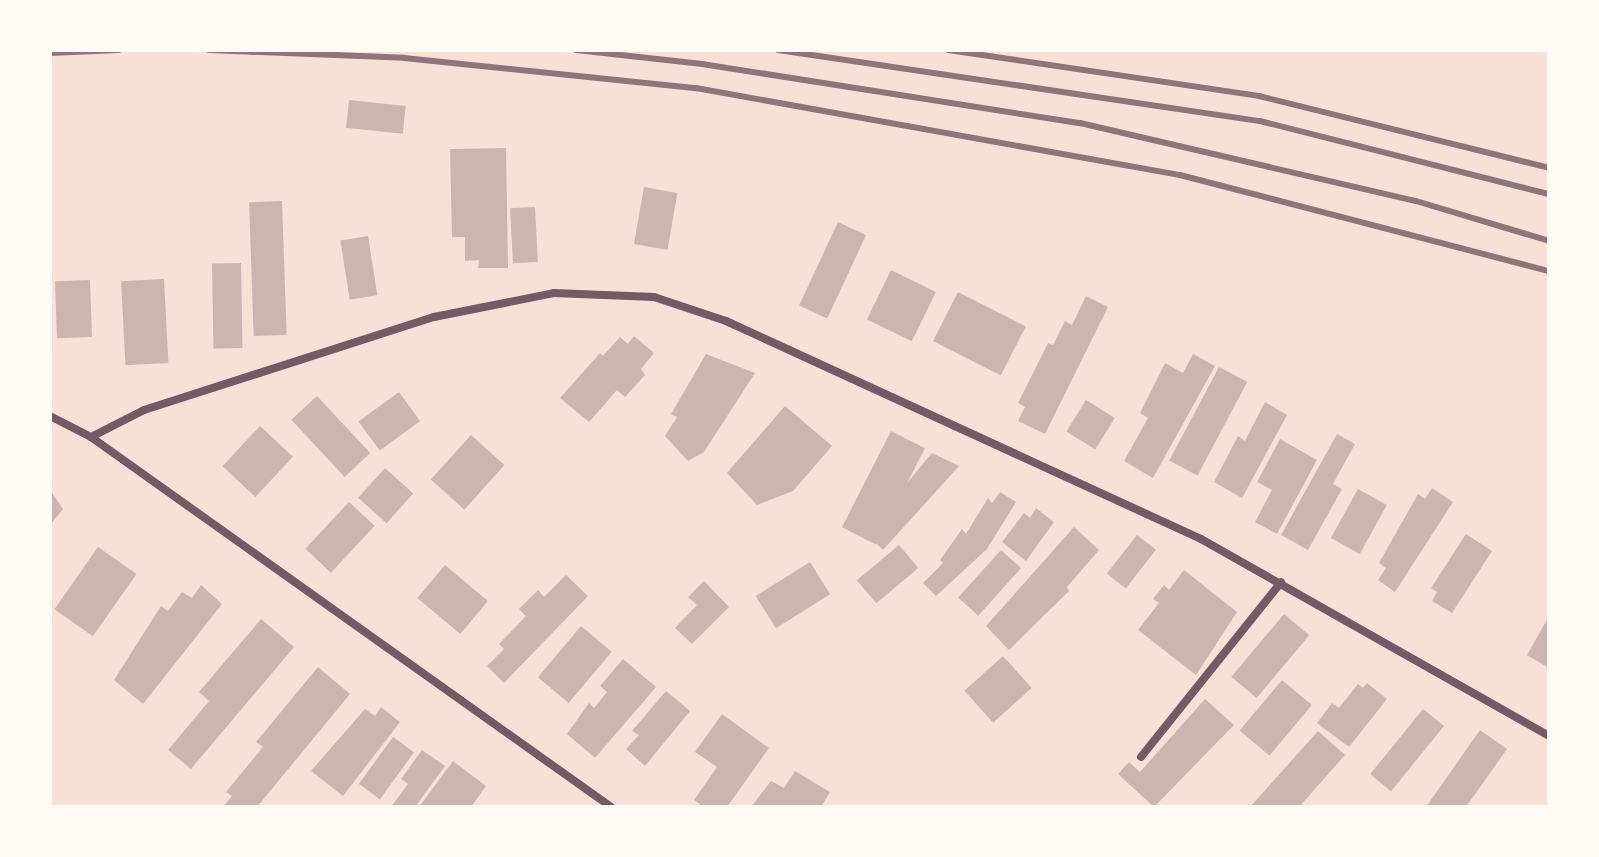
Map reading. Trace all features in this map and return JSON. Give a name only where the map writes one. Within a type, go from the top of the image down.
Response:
[{"type":"street","points":[[91,437],[144,410],[434,317],[554,293],[623,293],[726,321],[1201,539],[1549,736]]},
{"type":"street","points":[[50,416],[91,437],[611,807]]},
{"type":"street","points":[[1141,757],[1281,582]]},
{"type":"building","points":[[349,100],[406,106],[403,134],[346,128]]},
{"type":"building","points":[[506,148],[508,268],[478,268],[479,260],[465,261],[465,237],[452,237],[450,149]]},
{"type":"building","points":[[644,187],[677,193],[667,250],[634,244]]},
{"type":"building","points":[[282,201],[287,335],[254,336],[249,202]]},
{"type":"building","points":[[535,207],[538,262],[513,263],[510,208]]},
{"type":"building","points":[[838,222],[866,235],[827,318],[799,305]]},
{"type":"building","points":[[368,236],[377,295],[350,300],[340,240]]},
{"type":"building","points":[[241,263],[242,348],[213,348],[212,264]]},
{"type":"building","points":[[891,270],[936,292],[912,341],[867,319]]},
{"type":"building","points":[[164,279],[168,363],[125,365],[121,281]]},
{"type":"building","points":[[90,280],[92,337],[57,338],[55,281]]},
{"type":"building","points":[[958,292],[1026,327],[1001,376],[933,341]]},
{"type":"building","points":[[1086,296],[1108,307],[1045,434],[1018,421],[1025,407],[1018,403],[1048,343],[1053,345],[1065,321],[1072,325]]},
{"type":"building","points":[[634,336],[654,353],[641,369],[645,375],[625,397],[617,390],[589,422],[560,398],[600,353],[603,356],[620,337],[628,344]]},
{"type":"building","points":[[706,354],[755,373],[704,452],[688,461],[665,436],[677,417],[671,414]]},
{"type":"building","points":[[1193,354],[1215,366],[1153,478],[1124,461],[1148,418],[1140,413],[1165,363],[1183,373]]},
{"type":"building","points":[[1219,367],[1247,382],[1197,476],[1169,461]]},
{"type":"building","points":[[399,392],[420,421],[380,451],[359,421]]},
{"type":"building","points":[[317,396],[370,453],[345,477],[291,420]]},
{"type":"building","points":[[1086,400],[1115,418],[1095,449],[1066,431]]},
{"type":"building","points":[[1265,402],[1287,415],[1242,498],[1214,482],[1238,436],[1245,441]]},
{"type":"building","points":[[785,406],[832,446],[793,491],[757,505],[727,473]]},
{"type":"building","points":[[260,426],[293,457],[255,497],[222,466]]},
{"type":"building","points":[[891,431],[925,448],[876,544],[842,527]]},
{"type":"building","points":[[1337,434],[1355,444],[1333,484],[1342,489],[1308,550],[1281,535]]},
{"type":"building","points":[[471,435],[504,465],[464,510],[431,480]]},
{"type":"building","points":[[1280,439],[1317,460],[1277,534],[1255,522],[1272,490],[1257,482]]},
{"type":"building","points":[[932,453],[959,466],[883,550],[870,537],[882,521],[878,518]]},
{"type":"building","points":[[385,468],[413,493],[386,523],[358,498]]},
{"type":"building","points":[[1432,488],[1453,502],[1395,592],[1378,580],[1386,568],[1379,563],[1418,494],[1425,499]]},
{"type":"building","points":[[1358,489],[1387,505],[1360,554],[1331,538]]},
{"type":"building","points":[[50,490],[63,509],[50,525]]},
{"type":"building","points":[[1000,492],[1016,502],[987,549],[936,596],[923,583],[943,563],[940,560],[962,529],[966,534],[988,498],[992,503]]},
{"type":"building","points":[[349,502],[375,526],[331,573],[305,549]]},
{"type":"building","points":[[1036,508],[1054,522],[1026,561],[1002,542],[1024,513],[1030,518]]},
{"type":"building","points":[[1074,527],[1099,550],[1067,587],[1069,591],[1009,650],[986,626]]},
{"type":"building","points":[[1466,534],[1492,551],[1452,613],[1432,601],[1437,592],[1431,588]]},
{"type":"building","points":[[1137,535],[1156,550],[1126,588],[1107,574]]},
{"type":"building","points":[[899,545],[918,568],[876,603],[857,580]]},
{"type":"building","points":[[98,547],[137,574],[93,636],[54,609]]},
{"type":"building","points":[[1001,550],[1021,568],[978,616],[958,598]]},
{"type":"building","points":[[810,562],[830,594],[776,628],[756,596]]},
{"type":"building","points":[[445,565],[488,601],[460,634],[417,598]]},
{"type":"building","points":[[1184,570],[1237,612],[1196,675],[1138,630],[1159,603],[1153,599],[1164,585],[1169,590]]},
{"type":"building","points":[[566,575],[588,596],[504,683],[487,666],[504,649],[499,644],[526,616],[519,609],[538,590],[544,597]]},
{"type":"building","points":[[704,581],[729,607],[692,644],[675,628],[697,605],[688,597]]},
{"type":"building","points":[[201,585],[222,604],[143,704],[114,680],[161,606],[168,611],[182,592],[192,598]]},
{"type":"building","points":[[1284,614],[1309,635],[1257,698],[1231,677]]},
{"type":"building","points":[[1549,616],[1549,668],[1527,655]]},
{"type":"building","points":[[261,619],[294,647],[191,769],[168,750],[209,701],[199,692]]},
{"type":"building","points":[[581,626],[612,652],[569,703],[538,677]]},
{"type":"building","points":[[1003,656],[1032,688],[993,723],[964,691]]},
{"type":"building","points":[[623,659],[656,687],[595,758],[567,734],[589,703],[594,708],[607,692],[600,686]]},
{"type":"building","points":[[318,667],[350,694],[257,807],[223,807],[232,796],[226,792],[263,747],[256,742]]},
{"type":"building","points":[[1282,680],[1312,705],[1269,756],[1240,731]]},
{"type":"building","points":[[1367,683],[1387,699],[1349,747],[1317,723],[1332,703],[1339,708],[1358,684],[1363,688]]},
{"type":"building","points":[[666,691],[690,711],[645,766],[626,749],[639,735],[632,731]]},
{"type":"building","points":[[1205,699],[1234,725],[1154,807],[1118,774],[1129,762],[1140,772]]},
{"type":"building","points":[[381,707],[400,722],[343,796],[311,771],[365,709],[375,716]]},
{"type":"building","points":[[1423,709],[1444,726],[1391,791],[1370,774]]},
{"type":"building","points":[[722,714],[769,748],[727,807],[704,807],[694,800],[717,767],[695,752]]},
{"type":"building","points":[[1480,730],[1507,749],[1466,807],[1426,807]]},
{"type":"building","points":[[1318,731],[1345,755],[1299,807],[1250,807]]},
{"type":"building","points":[[393,737],[414,752],[380,799],[359,784]]},
{"type":"building","points":[[422,750],[445,766],[415,807],[391,807],[408,784],[401,779]]},
{"type":"building","points":[[453,761],[486,786],[471,807],[419,807]]},
{"type":"building","points":[[795,771],[830,792],[821,807],[751,807],[771,781],[784,788]]},
{"type":"railway","points":[[50,53],[119,50]]},
{"type":"railway","points":[[209,50],[404,58],[696,88],[1180,175],[1549,271]]},
{"type":"railway","points":[[576,50],[702,64],[1080,123],[1416,201],[1549,241]]},
{"type":"railway","points":[[778,50],[1260,121],[1549,194]]},
{"type":"railway","points":[[948,50],[1259,96],[1549,168]]}]
